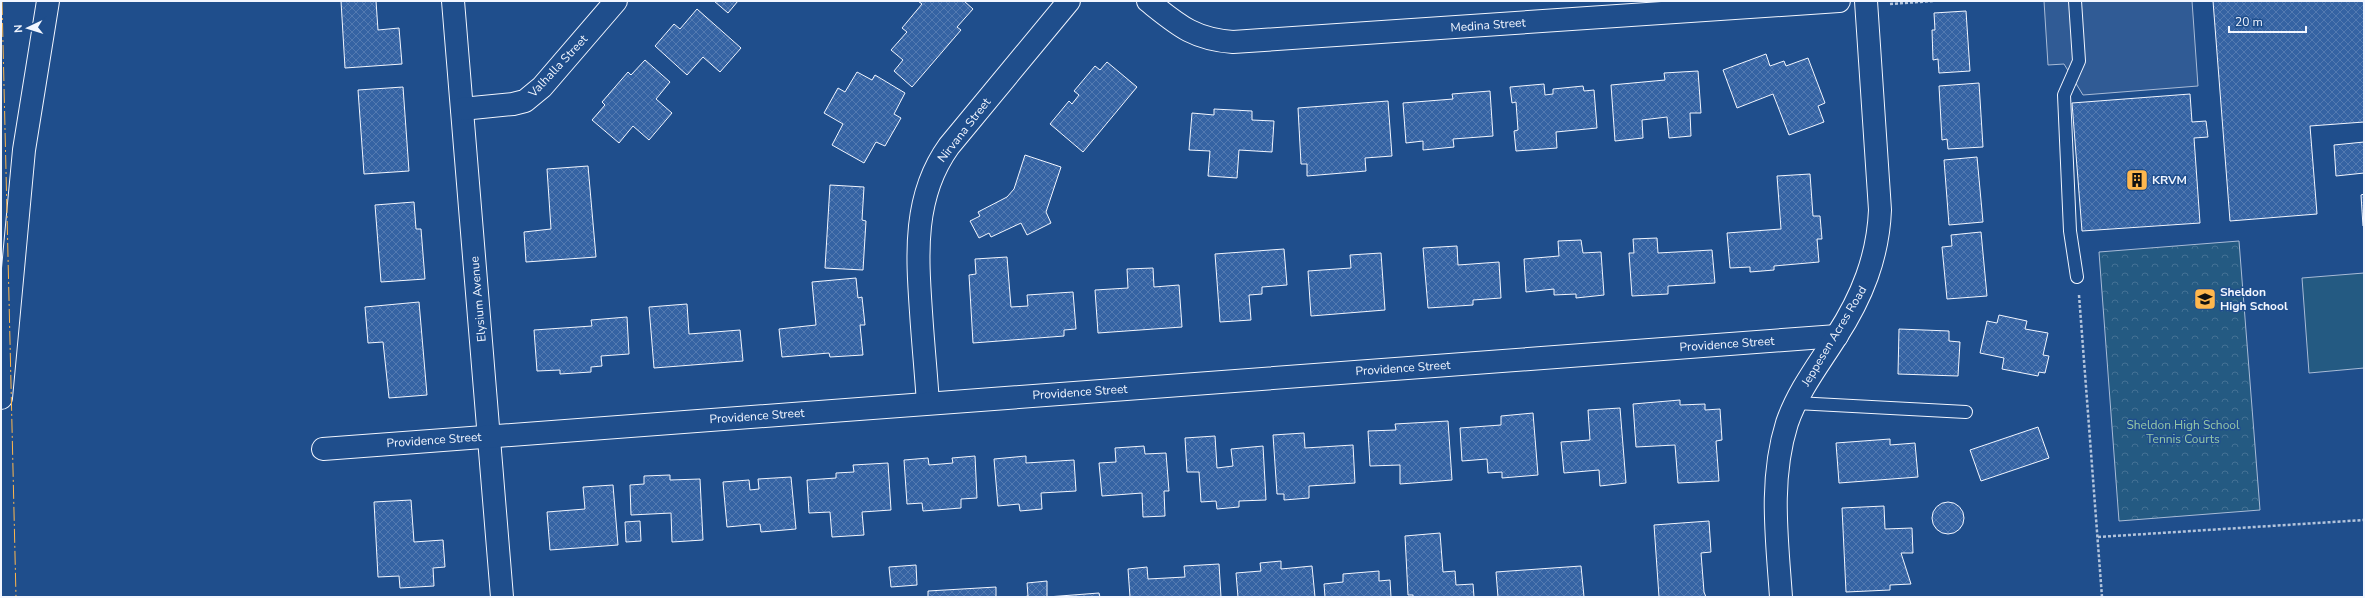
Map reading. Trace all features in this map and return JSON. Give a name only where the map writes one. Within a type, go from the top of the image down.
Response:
[{"type":"main road","points":[[1,398],[24,150],[48,1]]},
{"type":"main road","name":"Elysium Avenue","points":[[453,1],[502,597]]},
{"type":"main road","name":"Valhalla Street","points":[[462,108],[513,104],[525,101],[542,87],[616,1]]},
{"type":"main road","name":"Nirvana Street","points":[[928,403],[918,267],[919,226],[927,186],[940,158],[949,146],[1069,1]]},
{"type":"main road","name":"Medina Street","points":[[1148,1],[1196,36],[1216,41],[1233,42],[1840,1]]},
{"type":"main road","name":"Jeppesen Acres Road","points":[[1781,597],[1775,502],[1776,479],[1788,422],[1810,377],[1837,336],[1859,297],[1870,272],[1880,219],[1866,4]]},
{"type":"main road","name":"Providence Street","points":[[323,448],[1837,336]]},
{"type":"lane","points":[[2075,1],[2079,60],[2064,95],[2070,231],[2077,277]]},
{"type":"lane","points":[[1796,403],[1966,412]]},
{"type":"path","points":[[1866,4],[1933,1]]},
{"type":"path","points":[[2077,277],[2102,597]]},
{"type":"path","points":[[2098,537],[2364,520]]},
{"type":"green space","name":"Sheldon High School Tennis Courts","points":[[2239,241],[2260,510],[2119,521],[2099,252]]},
{"type":"green space","points":[[2364,273],[2364,368],[2309,373],[2302,278]]},
{"type":"shaded area","points":[[2044,1],[2192,1],[2198,86],[2083,95],[2064,64],[2048,65]]},
{"type":"building","points":[[341,1],[376,1],[378,30],[399,28],[402,64],[345,68]]},
{"type":"building","points":[[714,1],[738,1],[728,13]]},
{"type":"building","points":[[918,1],[964,1],[973,9],[957,27],[961,30],[912,87],[894,71],[903,60],[891,50],[907,32],[902,28],[922,4]]},
{"type":"building","points":[[2213,1],[2364,1],[2364,122],[2310,126],[2317,214],[2230,221]]},
{"type":"building","points":[[697,9],[741,48],[720,72],[703,57],[687,75],[655,46],[674,24],[680,29]]},
{"type":"building","points":[[1966,11],[1970,71],[1939,73],[1938,59],[1933,60],[1932,30],[1935,30],[1934,13]]},
{"type":"building","points":[[1766,54],[1770,66],[1784,61],[1786,66],[1808,58],[1825,103],[1818,106],[1824,122],[1789,135],[1773,94],[1737,108],[1723,70]]},
{"type":"building","points":[[645,60],[670,82],[656,99],[672,113],[649,140],[633,126],[619,143],[592,120],[605,105],[602,102],[628,72],[631,75]]},
{"type":"building","points":[[1107,62],[1137,87],[1083,152],[1050,124],[1069,101],[1072,104],[1079,95],[1074,91],[1095,66],[1100,70]]},
{"type":"building","points":[[1698,71],[1701,113],[1690,113],[1691,136],[1669,138],[1667,117],[1642,120],[1643,138],[1615,141],[1611,85],[1665,80],[1664,73]]},
{"type":"building","points":[[857,72],[872,80],[875,75],[905,93],[894,114],[901,118],[885,146],[876,142],[864,163],[832,145],[843,124],[824,113],[838,88],[845,92]]},
{"type":"building","points":[[1979,83],[1983,147],[1948,149],[1947,139],[1942,140],[1939,86]]},
{"type":"building","points":[[1544,84],[1545,95],[1553,94],[1553,89],[1583,86],[1584,91],[1594,90],[1597,128],[1556,132],[1557,148],[1516,151],[1514,131],[1518,130],[1516,102],[1512,103],[1510,87]]},
{"type":"building","points":[[403,87],[409,171],[364,174],[358,90]]},
{"type":"building","points":[[1490,91],[1493,136],[1453,139],[1454,147],[1423,150],[1423,141],[1406,143],[1403,103],[1453,99],[1452,94]]},
{"type":"building","name":"KRVM","points":[[2190,94],[2192,122],[2206,121],[2208,137],[2194,138],[2200,223],[2082,231],[2072,103]]},
{"type":"building","points":[[1388,101],[1392,156],[1365,158],[1366,171],[1307,176],[1307,164],[1301,164],[1298,108]]},
{"type":"building","points":[[1214,109],[1252,111],[1252,120],[1274,121],[1272,152],[1239,150],[1237,178],[1208,176],[1210,151],[1189,150],[1192,113],[1214,115]]},
{"type":"building","points":[[2364,142],[2364,173],[2336,176],[2334,145]]},
{"type":"building","points":[[1025,155],[1061,167],[1046,212],[1051,223],[1027,235],[1021,223],[991,237],[989,233],[979,238],[970,221],[980,216],[978,212],[1007,197],[1014,189]]},
{"type":"building","points":[[1977,157],[1983,222],[1949,225],[1944,160]]},
{"type":"building","points":[[588,166],[596,257],[526,262],[524,232],[551,229],[547,169]]},
{"type":"building","points":[[1810,174],[1813,216],[1820,216],[1822,239],[1817,239],[1819,262],[1774,266],[1774,270],[1750,272],[1750,267],[1730,268],[1727,233],[1781,229],[1777,176]]},
{"type":"building","points":[[830,185],[864,187],[862,220],[866,221],[863,270],[825,268]]},
{"type":"building","points":[[2364,194],[2364,226],[2363,226],[2361,195]]},
{"type":"building","points":[[414,202],[416,229],[421,229],[425,279],[381,282],[375,205]]},
{"type":"building","points":[[1981,232],[1987,296],[1947,299],[1942,247],[1952,246],[1951,235]]},
{"type":"building","points":[[1657,238],[1658,253],[1712,250],[1715,283],[1668,286],[1668,294],[1632,296],[1629,253],[1634,253],[1633,239]]},
{"type":"building","points":[[1581,240],[1583,253],[1601,252],[1604,295],[1576,298],[1576,294],[1554,295],[1554,289],[1526,292],[1524,259],[1559,256],[1558,241]]},
{"type":"building","points":[[1457,246],[1458,265],[1499,262],[1501,298],[1473,300],[1473,305],[1428,308],[1423,248]]},
{"type":"building","points":[[1284,249],[1287,285],[1262,287],[1262,294],[1249,295],[1251,320],[1220,322],[1215,254]]},
{"type":"building","points":[[1381,253],[1385,310],[1311,316],[1308,271],[1351,268],[1350,255]]},
{"type":"building","points":[[1007,257],[1011,307],[1028,306],[1027,295],[1073,292],[1076,329],[1064,330],[1064,336],[973,343],[969,275],[976,274],[975,259]]},
{"type":"building","points":[[1153,268],[1154,287],[1179,285],[1182,327],[1098,333],[1095,290],[1128,288],[1127,269]]},
{"type":"building","points":[[856,278],[858,298],[862,297],[865,325],[860,325],[863,355],[830,357],[829,353],[782,357],[779,329],[816,325],[812,282]]},
{"type":"building","points":[[419,302],[427,395],[389,398],[383,342],[368,343],[365,307]]},
{"type":"building","points":[[687,304],[689,334],[740,330],[743,361],[654,368],[649,307]]},
{"type":"building","points":[[1999,315],[2027,321],[2025,329],[2048,333],[2043,355],[2049,356],[2045,373],[2039,372],[2038,376],[2002,369],[2004,358],[1980,353],[1987,321],[1997,323]]},
{"type":"building","points":[[627,317],[629,354],[601,356],[602,366],[591,367],[591,372],[560,374],[560,370],[537,371],[534,330],[592,326],[591,320]]},
{"type":"building","points":[[1899,329],[1949,331],[1949,341],[1960,342],[1958,376],[1898,374]]},
{"type":"building","points":[[1680,400],[1680,405],[1705,404],[1705,410],[1720,409],[1722,440],[1716,441],[1719,481],[1678,483],[1675,445],[1636,447],[1633,404]]},
{"type":"building","points":[[1620,408],[1626,483],[1600,486],[1599,470],[1564,473],[1561,442],[1590,440],[1588,410]]},
{"type":"building","points":[[1533,413],[1538,475],[1502,478],[1502,472],[1488,473],[1487,459],[1462,461],[1460,428],[1501,425],[1501,416]]},
{"type":"building","points":[[1448,421],[1452,480],[1400,484],[1400,465],[1370,466],[1368,431],[1396,430],[1395,424]]},
{"type":"building","points":[[2038,427],[2049,458],[1981,481],[1970,450]]},
{"type":"building","points":[[1304,433],[1305,448],[1353,445],[1355,483],[1309,486],[1309,498],[1284,500],[1284,494],[1277,494],[1273,435]]},
{"type":"building","points":[[1215,436],[1217,468],[1233,466],[1231,449],[1263,446],[1266,500],[1239,501],[1239,507],[1217,509],[1216,501],[1201,502],[1199,472],[1187,472],[1185,438]]},
{"type":"building","points":[[1890,439],[1890,445],[1915,443],[1918,477],[1839,483],[1836,443]]},
{"type":"building","points":[[1144,446],[1145,454],[1166,453],[1169,491],[1164,491],[1165,516],[1143,517],[1142,493],[1102,496],[1099,463],[1116,462],[1115,448]]},
{"type":"building","points":[[975,456],[977,498],[961,499],[961,508],[923,511],[922,503],[907,504],[904,460],[928,458],[929,465],[953,463],[952,458]]},
{"type":"building","points":[[1026,456],[1026,463],[1074,460],[1076,491],[1041,493],[1042,509],[1020,511],[1019,504],[998,506],[994,459]]},
{"type":"building","points":[[888,463],[891,510],[862,512],[864,535],[832,537],[830,512],[809,513],[807,480],[836,478],[836,473],[854,472],[853,465]]},
{"type":"building","points":[[670,475],[670,480],[700,479],[703,540],[672,542],[671,513],[631,515],[630,485],[644,484],[644,476]]},
{"type":"building","points":[[791,477],[796,529],[761,532],[760,524],[727,527],[723,482],[749,480],[750,490],[759,489],[758,479]]},
{"type":"building","points":[[613,485],[618,545],[550,550],[547,512],[585,509],[583,487]]},
{"type":"building","points":[[411,500],[414,542],[443,540],[445,567],[433,568],[434,586],[400,588],[399,576],[378,577],[374,502]]},
{"type":"building","points":[[1945,502],[1951,502],[1960,506],[1964,518],[1960,530],[1951,534],[1945,534],[1936,530],[1932,521],[1932,515],[1936,506]]},
{"type":"building","points":[[1884,506],[1885,529],[1912,528],[1913,553],[1901,553],[1911,584],[1890,585],[1890,590],[1846,592],[1842,508]]},
{"type":"building","points":[[640,521],[641,541],[626,542],[625,522]]},
{"type":"building","points":[[1709,521],[1711,552],[1701,553],[1704,592],[1706,597],[1659,597],[1654,525]]},
{"type":"building","points":[[1440,533],[1443,572],[1455,571],[1456,585],[1473,584],[1474,597],[1413,597],[1413,595],[1408,595],[1405,536]]},
{"type":"building","points":[[1281,561],[1281,569],[1312,566],[1315,597],[1238,597],[1236,573],[1261,571],[1260,563]]},
{"type":"building","points":[[1219,564],[1221,597],[1130,597],[1128,569],[1147,567],[1148,579],[1185,577],[1184,566]]},
{"type":"building","points":[[916,565],[917,585],[891,587],[889,567]]},
{"type":"building","points":[[1581,566],[1584,597],[1498,597],[1496,572]]},
{"type":"building","points":[[1379,571],[1379,581],[1390,580],[1391,597],[1325,597],[1324,584],[1343,582],[1343,574]]},
{"type":"building","points":[[1047,581],[1047,597],[1023,597],[1028,596],[1027,583]]},
{"type":"building","points":[[996,587],[996,597],[928,597],[928,591]]},
{"type":"building","points":[[1099,593],[1100,597],[1047,597]]},
{"type":"power","points":[[2,1],[16,597]]},
{"type":"place","name":"KRVM","points":[[2137,180]]},
{"type":"place","name":"Sheldon High School","points":[[2205,299]]}]
